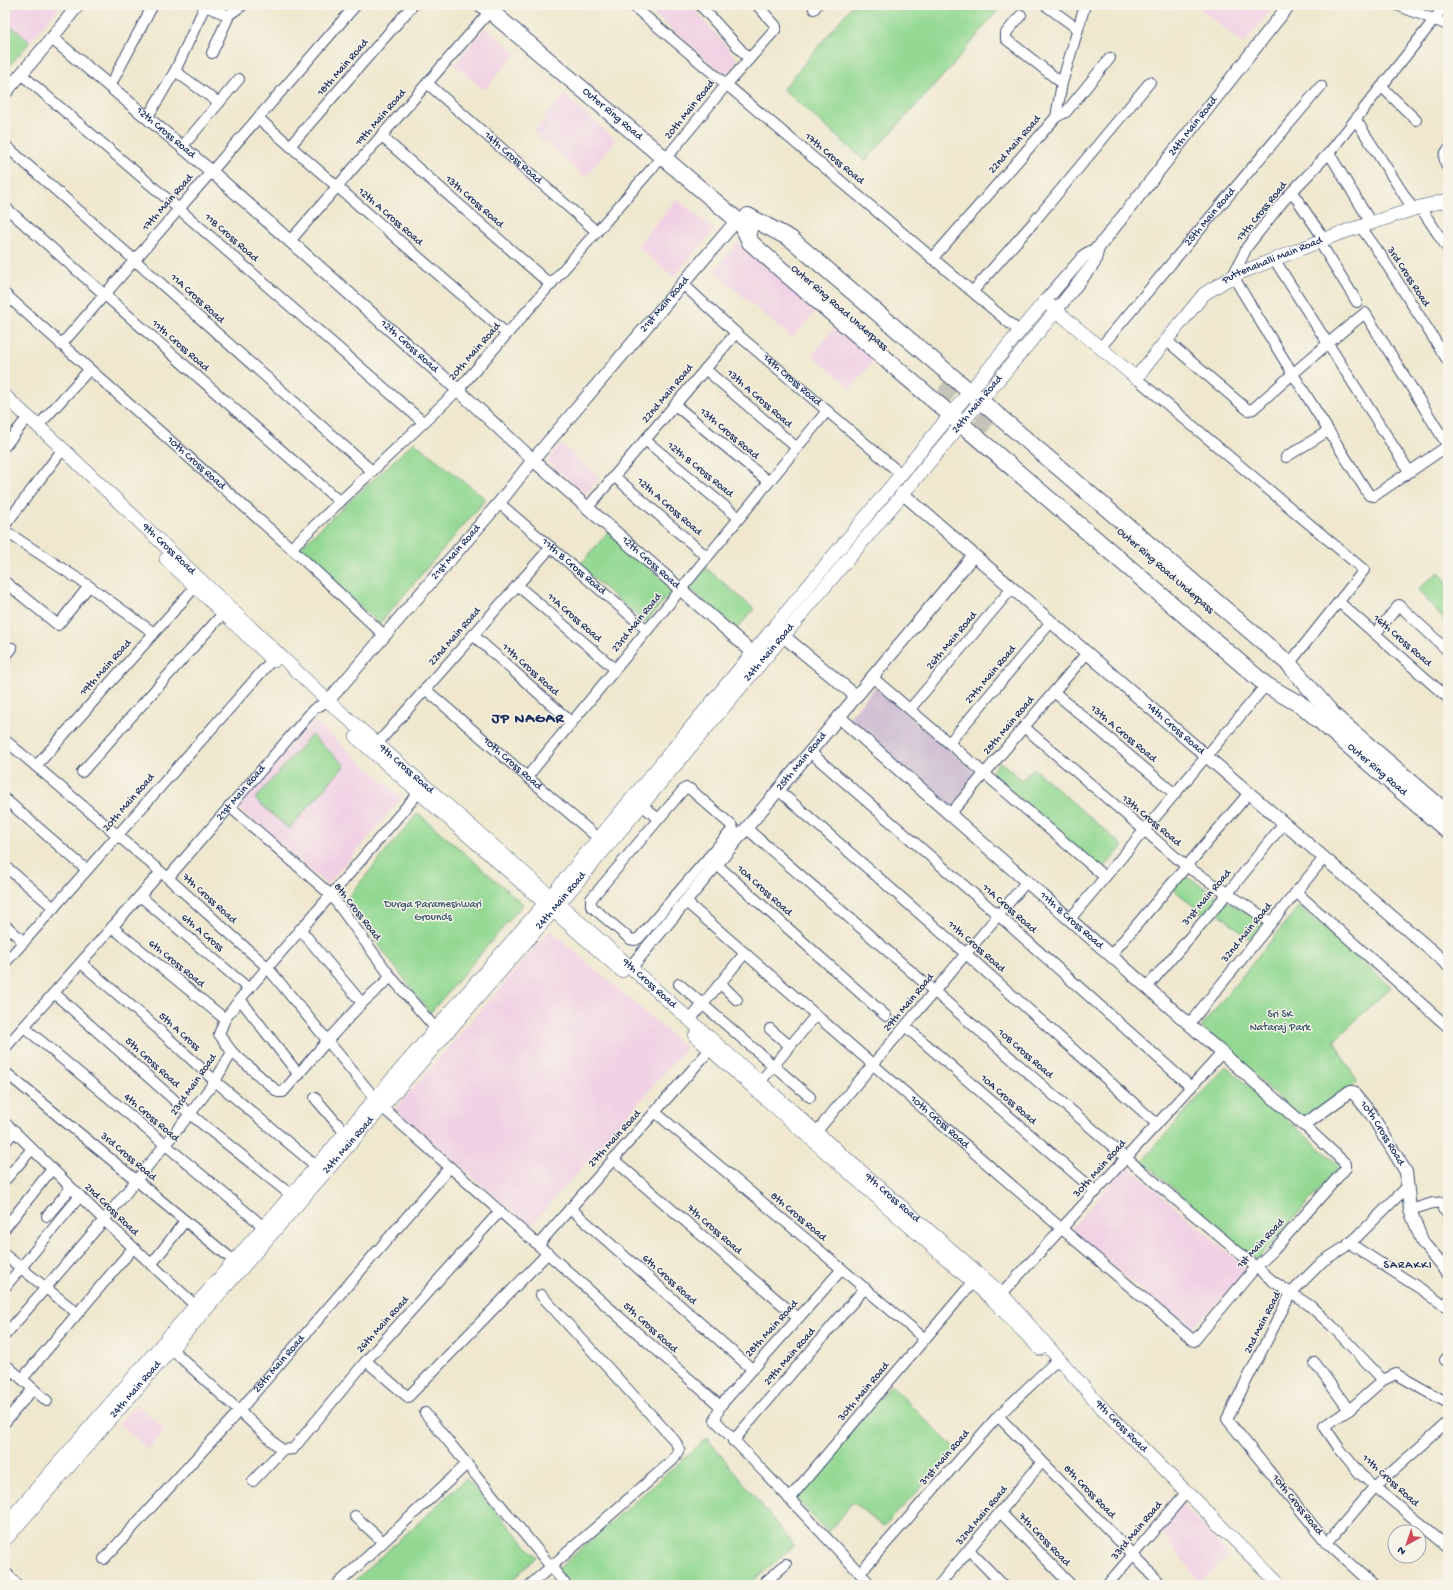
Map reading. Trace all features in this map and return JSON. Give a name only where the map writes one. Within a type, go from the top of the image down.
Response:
[{"type":"highway","name":"Outer Ring Road","points":[[491,7],[667,154],[742,220]]},
{"type":"highway","name":"Outer Ring Road Underpass","points":[[742,220],[940,387]]},
{"type":"highway","points":[[742,220],[791,239],[1289,664],[1332,714]]},
{"type":"highway","points":[[742,220],[750,242],[1266,685],[1306,708]]},
{"type":"highway","name":"Outer Ring Road Underpass","points":[[1306,708],[995,433],[1332,714]]},
{"type":"highway","name":"Outer Ring Road","points":[[1306,708],[1448,831]]},
{"type":"highway","name":"Outer Ring Road","points":[[1332,714],[1448,814]]},
{"type":"main road","name":"Puttenahalli Main Road","points":[[1136,378],[1204,294],[1233,276],[1322,240],[1417,208],[1448,200]]},
{"type":"main road","points":[[1045,301],[1136,378]]},
{"type":"main road","name":"24th Main Road","points":[[975,396],[1020,332],[1045,301]]},
{"type":"main road","name":"24th Main Road","points":[[778,632],[901,474],[955,419],[1056,311]]},
{"type":"main road","name":"9th Cross Road","points":[[5,396],[38,426],[60,452],[195,587],[225,610],[272,660],[377,744],[973,1282],[998,1298],[1102,1418],[1280,1585]]},
{"type":"main road","name":"9th Cross Road","points":[[5,405],[60,452],[225,610],[419,792],[631,967],[690,1020],[713,1046],[760,1082],[813,1136],[998,1298],[1270,1585]]},
{"type":"main road","name":"24th Main Road","points":[[7,1518],[199,1309],[552,903],[598,838],[902,493],[955,419]]},
{"type":"main road","name":"24th Main Road","points":[[199,1309],[234,1261],[345,1133],[379,1102],[436,1029],[642,804],[757,657]]},
{"type":"main road","name":"24th Main Road","points":[[5,1540],[167,1345]]},
{"type":"street","points":[[5,93],[78,5]]},
{"type":"street","points":[[110,86],[153,5]]},
{"type":"street","points":[[227,16],[243,5]]},
{"type":"street","name":"17th Main Road","points":[[61,345],[356,5]]},
{"type":"street","name":"18th Main Road","points":[[290,146],[413,5]]},
{"type":"street","name":"17th Cross Road","points":[[632,5],[1020,332]]},
{"type":"street","points":[[700,5],[749,59]]},
{"type":"street","name":"20th Main Road","points":[[291,548],[458,390],[749,59],[776,27],[758,5]]},
{"type":"street","points":[[1045,5],[1078,30]]},
{"type":"street","name":"22nd Main Road","points":[[932,259],[1056,117],[1062,83],[1085,5]]},
{"type":"street","name":"24th Main Road","points":[[1045,301],[1085,255],[1098,248],[1288,5]]},
{"type":"street","points":[[1397,5],[1448,26]]},
{"type":"street","name":"17th Cross Road","points":[[1233,276],[1247,246],[1292,192],[1329,153],[1356,120],[1444,5]]},
{"type":"street","points":[[147,118],[175,71],[206,6],[227,16]]},
{"type":"street","name":"19th Main Road","points":[[290,241],[427,84],[491,7]]},
{"type":"street","points":[[1021,15],[1006,33],[1006,39],[1062,83]]},
{"type":"street","points":[[212,53],[228,20],[227,16]]},
{"type":"street","name":"12th Cross Road","points":[[52,38],[212,172],[458,390],[533,460],[757,657]]},
{"type":"street","points":[[1056,117],[1066,112],[1110,58]]},
{"type":"street","points":[[175,71],[219,103]]},
{"type":"street","name":"11B Cross Road","points":[[21,74],[424,422]]},
{"type":"street","points":[[182,147],[239,79]]},
{"type":"street","points":[[973,291],[1033,223],[1150,82]]},
{"type":"street","name":"14th Cross Road","points":[[427,84],[597,232]]},
{"type":"street","name":"25th Main Road","points":[[1100,348],[1321,86]]},
{"type":"street","points":[[1382,87],[1416,120]]},
{"type":"street","name":"12th A Cross Road","points":[[258,118],[507,334]]},
{"type":"street","points":[[1356,120],[1417,208],[1448,249]]},
{"type":"street","name":"13th Cross Road","points":[[381,136],[551,285]]},
{"type":"street","name":"11A Cross Road","points":[[5,145],[372,471]]},
{"type":"street","points":[[1448,150],[1444,154],[1448,169]]},
{"type":"street","name":"3rd Cross Road","points":[[1329,153],[1380,254],[1448,361]]},
{"type":"street","points":[[1292,192],[1322,240],[1357,302]]},
{"type":"street","name":"11th Cross Road","points":[[5,207],[340,502]]},
{"type":"street","name":"21st Main Road","points":[[5,1048],[140,896],[165,875],[229,806],[314,709],[324,703],[499,503],[533,460],[742,220]]},
{"type":"street","name":"24th Main Road","points":[[1056,311],[1094,264],[1098,248]]},
{"type":"street","points":[[1274,259],[1409,471]]},
{"type":"street","points":[[1167,341],[1248,410],[1253,409],[1293,374],[1328,343],[1364,314],[1446,443],[1446,447],[1374,496],[1369,495],[1293,374],[1265,331],[1233,276]]},
{"type":"street","name":"14th Cross Road","points":[[684,285],[736,333],[901,474]]},
{"type":"street","name":"10th Cross Road","points":[[5,294],[291,548],[384,635]]},
{"type":"street","name":"22nd Main Road","points":[[588,507],[736,333]]},
{"type":"street","name":"13th A Cross Road","points":[[705,369],[797,448]]},
{"type":"street","points":[[38,426],[89,370]]},
{"type":"street","points":[[1136,378],[1364,570],[1340,603],[1289,664]]},
{"type":"street","name":"13th Cross Road","points":[[675,405],[769,482]]},
{"type":"street","name":"23rd Main Road","points":[[527,777],[827,411]]},
{"type":"street","points":[[5,446],[24,422]]},
{"type":"street","points":[[1286,457],[1328,430]]},
{"type":"street","name":"12th B Cross Road","points":[[644,440],[739,518]]},
{"type":"street","points":[[5,525],[60,452]]},
{"type":"street","name":"12th A Cross Road","points":[[614,476],[707,557]]},
{"type":"street","name":"14th Cross Road","points":[[902,493],[973,556],[1448,965]]},
{"type":"street","name":"11th B Cross Road","points":[[499,503],[647,630]]},
{"type":"street","points":[[5,531],[89,586],[154,632]]},
{"type":"street","name":"22nd Main Road","points":[[377,744],[551,547]]},
{"type":"street","name":"25th Main Road","points":[[631,967],[672,908],[685,902],[973,556]]},
{"type":"street","points":[[5,582],[58,625],[89,586]]},
{"type":"street","name":"11A Cross Road","points":[[517,585],[615,669]]},
{"type":"street","name":"19th Main Road","points":[[36,766],[195,587]]},
{"type":"street","name":"26th Main Road","points":[[910,709],[1012,588]]},
{"type":"street","name":"16th Cross Road","points":[[1340,603],[1448,698]]},
{"type":"street","points":[[1375,634],[1399,606],[1448,651]]},
{"type":"street","points":[[82,772],[225,610]]},
{"type":"street","name":"27th Main Road","points":[[949,743],[1051,622]]},
{"type":"street","points":[[778,632],[856,696]]},
{"type":"street","name":"11th Cross Road","points":[[473,635],[571,722]]},
{"type":"street","points":[[5,657],[12,648]]},
{"type":"street","name":"28th Main Road","points":[[950,814],[1087,653]]},
{"type":"street","name":"20th Main Road","points":[[5,963],[272,660]]},
{"type":"street","points":[[872,677],[1105,877]]},
{"type":"street","points":[[1070,919],[1266,685]]},
{"type":"street","name":"10th Cross Road","points":[[425,690],[598,838]]},
{"type":"street","name":"13th A Cross Road","points":[[1054,692],[1175,794]]},
{"type":"street","name":"11th B Cross Road","points":[[839,717],[1304,1125]]},
{"type":"street","name":"13th Cross Road","points":[[1024,727],[1186,866],[1271,922]]},
{"type":"street","name":"7th Cross Road","points":[[5,740],[165,875],[267,967],[379,1102]]},
{"type":"street","name":"11A Cross Road","points":[[810,752],[998,915],[1191,1087]]},
{"type":"street","points":[[686,788],[690,789],[733,828],[672,908],[639,938],[635,940],[630,939],[591,906],[591,899],[658,819],[686,788]]},
{"type":"street","name":"11th Cross Road","points":[[778,790],[966,954],[1157,1124]]},
{"type":"street","points":[[224,1019],[267,967],[419,792]]},
{"type":"street","points":[[1111,955],[1249,793]]},
{"type":"street","points":[[5,799],[87,870]]},
{"type":"street","points":[[642,804],[658,819]]},
{"type":"street","name":"8th Cross Road","points":[[229,806],[331,895],[391,977],[436,1029]]},
{"type":"street","name":"31st Main Road","points":[[1147,987],[1227,894],[1284,823]]},
{"type":"street","name":"10B Cross Road","points":[[746,828],[1126,1158],[1256,1267],[1309,1305],[1332,1326],[1383,1380]]},
{"type":"street","name":"32nd Main Road","points":[[1189,1024],[1324,858]]},
{"type":"street","name":"10A Cross Road","points":[[716,864],[886,1016]]},
{"type":"street","points":[[5,866],[54,908]]},
{"type":"street","name":"29th Main Road","points":[[813,1136],[1027,882]]},
{"type":"street","points":[[1296,892],[1448,1027]]},
{"type":"street","name":"6th A Cross","points":[[140,896],[249,989]]},
{"type":"street","name":"10th Cross Road","points":[[685,902],[1062,1229],[1194,1341]]},
{"type":"street","points":[[5,926],[24,942]]},
{"type":"street","name":"6th Cross Road","points":[[112,927],[224,1019]]},
{"type":"street","points":[[300,929],[362,1004]]},
{"type":"street","points":[[690,1020],[745,953]]},
{"type":"street","name":"5th A Cross","points":[[81,963],[157,1028],[215,1081],[316,1166]]},
{"type":"street","points":[[232,1052],[278,1092],[283,1092],[327,1041],[362,1004],[391,977]]},
{"type":"street","points":[[720,983],[737,1000]]},
{"type":"street","points":[[679,984],[810,1097]]},
{"type":"street","name":"5th Cross Road","points":[[54,993],[190,1114],[291,1195]]},
{"type":"street","points":[[240,999],[299,1075]]},
{"type":"street","points":[[760,1082],[816,1015]]},
{"type":"street","name":"23rd Main Road","points":[[5,1335],[104,1220],[215,1081],[232,1052],[219,1034],[224,1019]]},
{"type":"street","name":"10A Cross Road","points":[[905,1026],[1096,1192]]},
{"type":"street","name":"4th Cross Road","points":[[24,1027],[264,1227]]},
{"type":"street","points":[[770,1029],[790,1046]]},
{"type":"street","name":"27th Main Road","points":[[538,1245],[713,1046]]},
{"type":"street","name":"30th Main Road","points":[[998,1298],[1222,1053]]},
{"type":"street","name":"3rd Cross Road","points":[[5,1072],[137,1179],[234,1261]]},
{"type":"street","name":"10th Cross Road","points":[[1304,1125],[1349,1092],[1354,1092],[1370,1114],[1406,1172],[1410,1210],[1423,1243],[1448,1273]]},
{"type":"street","points":[[315,1098],[345,1133]]},
{"type":"street","name":"5th Cross Road","points":[[379,1102],[450,1167],[720,1406]]},
{"type":"street","name":"8th Cross Road","points":[[655,1112],[925,1339]]},
{"type":"street","name":"2nd Cross Road","points":[[5,1123],[15,1131],[133,1248],[199,1309]]},
{"type":"street","name":"1st Main Road","points":[[1194,1341],[1256,1267],[1273,1251],[1347,1166],[1304,1125]]},
{"type":"street","points":[[5,1142],[15,1131]]},
{"type":"street","points":[[5,1180],[32,1149]]},
{"type":"street","name":"7th Cross Road","points":[[613,1160],[798,1318]]},
{"type":"street","name":"25th Main Road","points":[[104,1559],[239,1411],[450,1167]]},
{"type":"street","points":[[5,1228],[52,1169]]},
{"type":"street","name":"2nd Main Road","points":[[1227,1419],[1291,1293],[1322,1261],[1349,1243],[1407,1186]]},
{"type":"street","points":[[47,1216],[71,1188]]},
{"type":"street","points":[[5,1287],[80,1196]]},
{"type":"street","points":[[1410,1210],[1433,1203],[1447,1207]]},
{"type":"street","name":"6th Cross Road","points":[[570,1208],[752,1369]]},
{"type":"street","name":"26th Main Road","points":[[282,1450],[293,1449],[366,1361],[500,1211]]},
{"type":"street","points":[[151,1264],[186,1221]]},
{"type":"street","points":[[1349,1243],[1427,1293],[1443,1305],[1448,1301]]},
{"type":"street","points":[[22,1379],[133,1248]]},
{"type":"street","points":[[366,1361],[408,1397],[548,1253]]},
{"type":"street","points":[[5,1255],[77,1313]]},
{"type":"street","name":"28th Main Road","points":[[720,1406],[842,1269]]},
{"type":"street","name":"30th Main Road","points":[[789,1499],[973,1282]]},
{"type":"street","name":"29th Main Road","points":[[733,1441],[865,1288]]},
{"type":"street","points":[[530,1585],[673,1460],[679,1449],[675,1441],[541,1295]]},
{"type":"street","points":[[167,1345],[282,1450],[253,1481]]},
{"type":"street","name":"31st Main Road","points":[[860,1574],[998,1416],[1054,1363]]},
{"type":"street","points":[[1315,1363],[1349,1410],[1383,1380],[1396,1374],[1448,1403]]},
{"type":"street","points":[[5,1364],[47,1401]]},
{"type":"street","points":[[5,1422],[33,1389]]},
{"type":"street","points":[[720,1406],[715,1420],[733,1441],[871,1585]]},
{"type":"street","name":"11th Cross Road","points":[[1349,1410],[1324,1426],[1339,1448],[1360,1474],[1446,1543]]},
{"type":"street","points":[[425,1413],[566,1585]]},
{"type":"street","name":"8th Cross Road","points":[[998,1416],[1162,1585]]},
{"type":"street","name":"10th Cross Road","points":[[1227,1419],[1327,1543],[1373,1585]]},
{"type":"street","points":[[1327,1543],[1375,1487],[1448,1422]]},
{"type":"street","name":"32nd Main Road","points":[[940,1584],[1042,1462]]},
{"type":"street","points":[[337,1585],[467,1464]]},
{"type":"street","name":"33rd Main Road","points":[[1107,1585],[1184,1495]]},
{"type":"street","name":"7th Cross Road","points":[[1000,1512],[1072,1585]]},
{"type":"street","points":[[355,1516],[383,1542]]},
{"type":"street","points":[[969,1550],[1003,1585]]},
{"type":"street","points":[[762,1585],[786,1564]]},
{"type":"street","points":[[5,1573],[16,1585]]},
{"type":"shaded area","points":[[5,5],[61,5],[5,71]]},
{"type":"shaded area","points":[[643,5],[691,5],[738,60],[725,75]]},
{"type":"shaded area","points":[[1196,5],[1275,5],[1243,44]]},
{"type":"shaded area","points":[[485,27],[516,53],[484,90],[454,64]]},
{"type":"shaded area","points":[[564,95],[616,140],[585,177],[533,132]]},
{"type":"shaded area","points":[[677,199],[714,230],[674,277],[637,246]]},
{"type":"shaded area","points":[[737,243],[817,310],[792,338],[713,271]]},
{"type":"shaded area","points":[[836,327],[875,359],[851,388],[812,355]]},
{"type":"shaded area","points":[[561,444],[600,477],[586,494],[547,461]]},
{"type":"shaded area","points":[[875,687],[978,775],[950,808],[847,720]]},
{"type":"shaded area","points":[[313,720],[402,798],[327,885],[238,807]]},
{"type":"shaded area","points":[[550,930],[686,1048],[530,1227],[395,1109]]},
{"type":"shaded area","points":[[1127,1165],[1249,1271],[1189,1331],[1071,1229]]},
{"type":"shaded area","points":[[136,1404],[165,1430],[148,1449],[119,1424]]},
{"type":"shaded area","points":[[1181,1503],[1229,1556],[1200,1581],[1159,1531]]},
{"type":"green space","points":[[853,5],[1002,5],[953,65],[865,161],[783,89]]},
{"type":"green space","points":[[5,21],[30,42],[5,71]]},
{"type":"green space","points":[[414,442],[486,499],[379,624],[298,549]]},
{"type":"green space","points":[[608,532],[674,589],[645,623],[579,566]]},
{"type":"green space","points":[[706,568],[754,609],[737,629],[689,588]]},
{"type":"green space","points":[[1439,572],[1448,583],[1448,625],[1418,589]]},
{"type":"green space","points":[[311,735],[345,765],[289,829],[255,799]]},
{"type":"green space","points":[[1000,762],[1022,780],[1033,768],[1123,846],[1102,870],[990,773]]},
{"type":"green space","name":"Durga Parameshwari Grounds","points":[[418,813],[523,904],[430,1013],[345,901]]},
{"type":"green space","points":[[1183,875],[1220,897],[1204,915],[1172,888]]},
{"type":"green space","points":[[1226,901],[1264,923],[1250,939],[1217,912]]},
{"type":"green space","name":"Sri SK Nataraj Park","points":[[1299,906],[1391,987],[1334,1041],[1357,1082],[1306,1122],[1201,1027]]},
{"type":"green space","points":[[1226,1066],[1340,1166],[1256,1261],[1142,1161]]},
{"type":"green space","points":[[891,1385],[957,1451],[883,1527],[853,1502],[828,1532],[795,1498]]},
{"type":"green space","points":[[707,1438],[794,1545],[749,1585],[570,1585],[557,1570]]},
{"type":"green space","points":[[466,1479],[537,1557],[507,1585],[350,1585]]},
{"type":"tunnel","points":[[944,382],[999,428]]},
{"type":"tunnel","points":[[937,392],[991,438]]},
{"type":"district","name":"JP NAGAR","points":[[528,719]]},
{"type":"district","name":"SARAKKI","points":[[1408,1266]]}]
